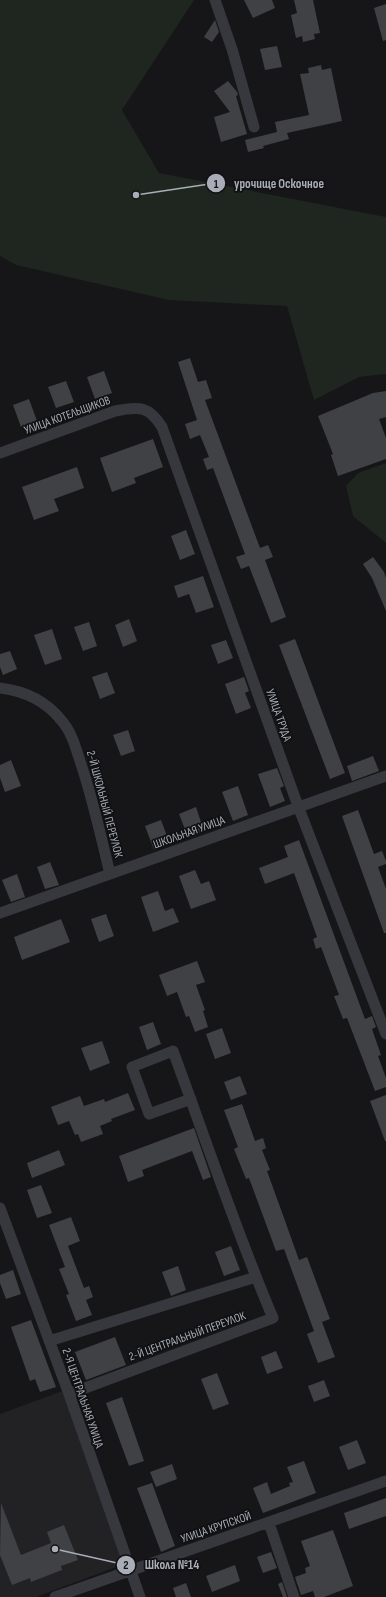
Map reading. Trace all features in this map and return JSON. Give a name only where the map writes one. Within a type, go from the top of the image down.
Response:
[{"type":"street","points":[[215,0],[232,49],[254,127]]},
{"type":"street","name":"УЛИЦА КОТЕЛЬЩИКОВ","points":[[0,453],[115,411],[132,408],[144,410]]},
{"type":"street","name":"УЛИЦА ТРУДА","points":[[144,410],[155,416],[162,427],[298,806],[386,1034]]},
{"type":"street","name":"2-Й ШКОЛЬНЫЙ ПЕРЕУЛОК","points":[[0,688],[26,694],[48,707],[62,721],[73,740],[92,796],[110,874]]},
{"type":"street","name":"ШКОЛЬНАЯ УЛИЦА","points":[[0,912],[386,776]]},
{"type":"street","name":"2-Й ЦЕНТРАЛЬНЫЙ ПЕРЕУЛОК","points":[[69,1394],[273,1318],[256,1277],[191,1099],[173,1051],[132,1067],[149,1114],[191,1099]]},
{"type":"street","name":"2-Я ЦЕНТРАЛЬНАЯ УЛИЦА","points":[[0,1208],[69,1394],[140,1597]]},
{"type":"street","points":[[49,1341],[256,1277]]},
{"type":"street","name":"УЛИЦА КРУПСКОЙ","points":[[55,1597],[386,1481]]},
{"type":"street","points":[[269,1523],[294,1597]]},
{"type":"shaded area","points":[[0,0],[194,0],[122,110],[159,173],[386,217],[386,374],[359,377],[314,400],[287,306],[169,300],[16,265],[0,256]]},
{"type":"shaded area","points":[[386,463],[386,543],[353,516],[346,486],[358,473]]},
{"type":"shaded area","points":[[68,1389],[132,1561],[36,1597],[0,1597],[0,1414]]},
{"type":"building","points":[[244,0],[272,0],[275,8],[253,18]]},
{"type":"building","points":[[294,0],[313,0],[320,33],[314,34],[315,39],[303,42],[302,36],[296,38],[291,15],[297,13]]},
{"type":"building","points":[[386,4],[386,40],[383,41],[374,8]]},
{"type":"building","points":[[215,20],[219,32],[212,42],[204,37]]},
{"type":"building","points":[[277,46],[282,67],[265,70],[260,49]]},
{"type":"building","points":[[321,65],[322,70],[331,68],[342,121],[287,133],[289,139],[248,152],[245,140],[277,132],[275,122],[309,115],[300,74],[309,73],[308,68]]},
{"type":"building","points":[[228,81],[237,92],[238,95],[236,96],[247,134],[221,142],[214,117],[230,112],[214,91]]},
{"type":"building","points":[[190,358],[198,382],[206,380],[212,398],[205,400],[260,548],[268,545],[273,557],[265,560],[286,617],[271,623],[249,566],[241,569],[236,557],[245,554],[213,468],[207,470],[203,459],[209,457],[200,435],[190,439],[185,424],[197,420],[178,362]]},
{"type":"building","points":[[104,371],[112,393],[95,399],[87,377]]},
{"type":"building","points":[[66,381],[74,402],[56,408],[48,387]]},
{"type":"building","points":[[386,391],[386,417],[379,419],[386,438],[386,459],[338,476],[331,455],[333,454],[318,416],[373,393]]},
{"type":"building","points":[[29,399],[37,421],[21,427],[13,405]]},
{"type":"building","points":[[153,439],[163,467],[134,478],[136,483],[112,492],[100,458]]},
{"type":"building","points":[[77,467],[84,488],[54,499],[59,511],[34,520],[22,487]]},
{"type":"building","points":[[186,530],[195,554],[180,560],[171,536]]},
{"type":"building","points":[[373,557],[384,572],[386,578],[386,611],[372,578],[363,564]]},
{"type":"building","points":[[203,576],[214,607],[196,613],[189,594],[178,598],[174,586]]},
{"type":"building","points":[[129,619],[137,641],[123,647],[115,625]]},
{"type":"building","points":[[89,622],[97,646],[83,651],[74,627]]},
{"type":"building","points":[[52,629],[62,659],[45,665],[34,635]]},
{"type":"building","points":[[295,639],[345,773],[330,779],[279,645]]},
{"type":"building","points":[[226,640],[233,658],[218,664],[211,645]]},
{"type":"building","points":[[10,651],[17,669],[3,675],[0,667],[0,654]]},
{"type":"building","points":[[107,672],[115,693],[100,699],[92,677]]},
{"type":"building","points":[[244,677],[249,691],[245,693],[251,708],[236,714],[225,684]]},
{"type":"building","points":[[128,730],[135,751],[121,756],[113,735]]},
{"type":"building","points":[[373,756],[379,771],[352,781],[347,766]]},
{"type":"building","points":[[11,760],[21,786],[5,792],[0,778],[0,765]]},
{"type":"building","points":[[277,768],[284,786],[280,788],[285,801],[270,807],[258,774]]},
{"type":"building","points":[[238,786],[248,815],[233,821],[222,792]]},
{"type":"building","points":[[196,807],[204,831],[188,837],[179,814]]},
{"type":"building","points":[[358,810],[374,854],[382,851],[386,861],[386,864],[378,867],[386,889],[386,933],[384,933],[342,816]]},
{"type":"building","points":[[161,820],[170,844],[154,850],[145,826]]},
{"type":"building","points":[[299,840],[365,1019],[372,1016],[376,1027],[372,1029],[381,1055],[378,1056],[386,1078],[386,1087],[375,1091],[347,1018],[343,1019],[334,996],[339,995],[321,947],[316,949],[313,939],[317,937],[294,873],[265,884],[259,868],[288,857],[284,846]]},
{"type":"building","points":[[50,862],[59,885],[45,889],[37,867]]},
{"type":"building","points":[[195,870],[201,884],[209,881],[216,900],[191,909],[179,876]]},
{"type":"building","points":[[17,874],[25,897],[11,902],[2,880]]},
{"type":"building","points":[[158,891],[165,911],[173,908],[179,922],[153,932],[141,897]]},
{"type":"building","points":[[106,914],[114,936],[99,942],[91,919]]},
{"type":"building","points":[[61,919],[70,942],[22,960],[14,937]]},
{"type":"building","points":[[197,961],[205,982],[196,985],[205,1010],[203,1011],[208,1027],[195,1032],[189,1016],[186,1017],[177,992],[167,996],[159,975]]},
{"type":"building","points":[[153,1022],[161,1044],[147,1050],[139,1027]]},
{"type":"building","points":[[222,1028],[231,1053],[215,1059],[206,1034]]},
{"type":"building","points":[[102,1041],[110,1063],[90,1071],[81,1048]]},
{"type":"building","points":[[240,1076],[247,1094],[231,1100],[224,1082]]},
{"type":"building","points":[[128,1093],[135,1110],[111,1119],[112,1121],[100,1126],[103,1134],[81,1142],[78,1134],[75,1135],[69,1121],[58,1125],[51,1107],[80,1096],[84,1106],[104,1099],[105,1102]]},
{"type":"building","points":[[386,1095],[386,1141],[385,1141],[370,1101]]},
{"type":"building","points":[[242,1104],[255,1141],[263,1138],[266,1148],[262,1150],[270,1170],[267,1171],[299,1260],[307,1257],[330,1319],[322,1322],[335,1357],[318,1363],[307,1334],[314,1331],[284,1249],[276,1251],[249,1178],[246,1179],[234,1149],[238,1147],[224,1110]]},
{"type":"building","points":[[194,1128],[211,1177],[203,1180],[192,1151],[142,1170],[144,1176],[128,1182],[119,1156]]},
{"type":"building","points":[[59,1150],[65,1165],[32,1178],[27,1163]]},
{"type":"building","points":[[41,1185],[52,1213],[37,1218],[27,1190]]},
{"type":"building","points":[[71,1217],[80,1241],[68,1246],[84,1288],[89,1286],[93,1297],[86,1300],[92,1315],[76,1321],[66,1295],[69,1294],[59,1269],[65,1267],[49,1225]]},
{"type":"building","points":[[231,1246],[240,1270],[224,1276],[215,1252]]},
{"type":"building","points":[[178,1266],[186,1290],[171,1296],[162,1272]]},
{"type":"building","points":[[13,1270],[21,1294],[6,1299],[0,1283],[0,1275]]},
{"type":"building","points":[[31,1320],[56,1387],[40,1392],[35,1379],[30,1381],[11,1327]]},
{"type":"building","points":[[115,1337],[126,1365],[86,1380],[75,1352]]},
{"type":"building","points":[[276,1351],[283,1368],[267,1374],[261,1357]]},
{"type":"building","points":[[217,1373],[229,1404],[213,1410],[201,1379]]},
{"type":"building","points":[[324,1380],[330,1396],[314,1402],[308,1386]]},
{"type":"building","points":[[122,1397],[144,1461],[129,1466],[106,1403]]},
{"type":"building","points":[[357,1440],[366,1463],[348,1470],[339,1447]]},
{"type":"building","points":[[304,1461],[316,1493],[263,1513],[253,1488],[267,1482],[271,1494],[290,1486],[289,1483],[293,1482],[287,1467]]},
{"type":"building","points":[[172,1464],[177,1479],[156,1487],[150,1472]]},
{"type":"building","points":[[152,1483],[175,1546],[161,1552],[137,1488]]},
{"type":"building","points":[[386,1498],[386,1516],[349,1529],[344,1513]]},
{"type":"building","points":[[1,1503],[21,1555],[51,1543],[47,1532],[64,1525],[78,1560],[61,1566],[62,1570],[31,1582],[30,1578],[12,1585],[0,1555]]},
{"type":"building","points":[[333,1530],[353,1586],[324,1597],[315,1597],[313,1591],[301,1595],[295,1577],[306,1573],[305,1568],[310,1566],[301,1541]]},
{"type":"building","points":[[271,1552],[277,1568],[263,1573],[257,1557]]},
{"type":"building","points":[[235,1565],[240,1581],[212,1592],[206,1576]]},
{"type":"building","points":[[282,1582],[287,1597],[283,1597],[278,1584]]},
{"type":"building","points":[[186,1583],[191,1597],[176,1597],[173,1588]]},
{"type":"place","name":"урочище Оскочное","points":[[136,195]]},
{"type":"place","name":"Школа №14","points":[[55,1549]]}]
